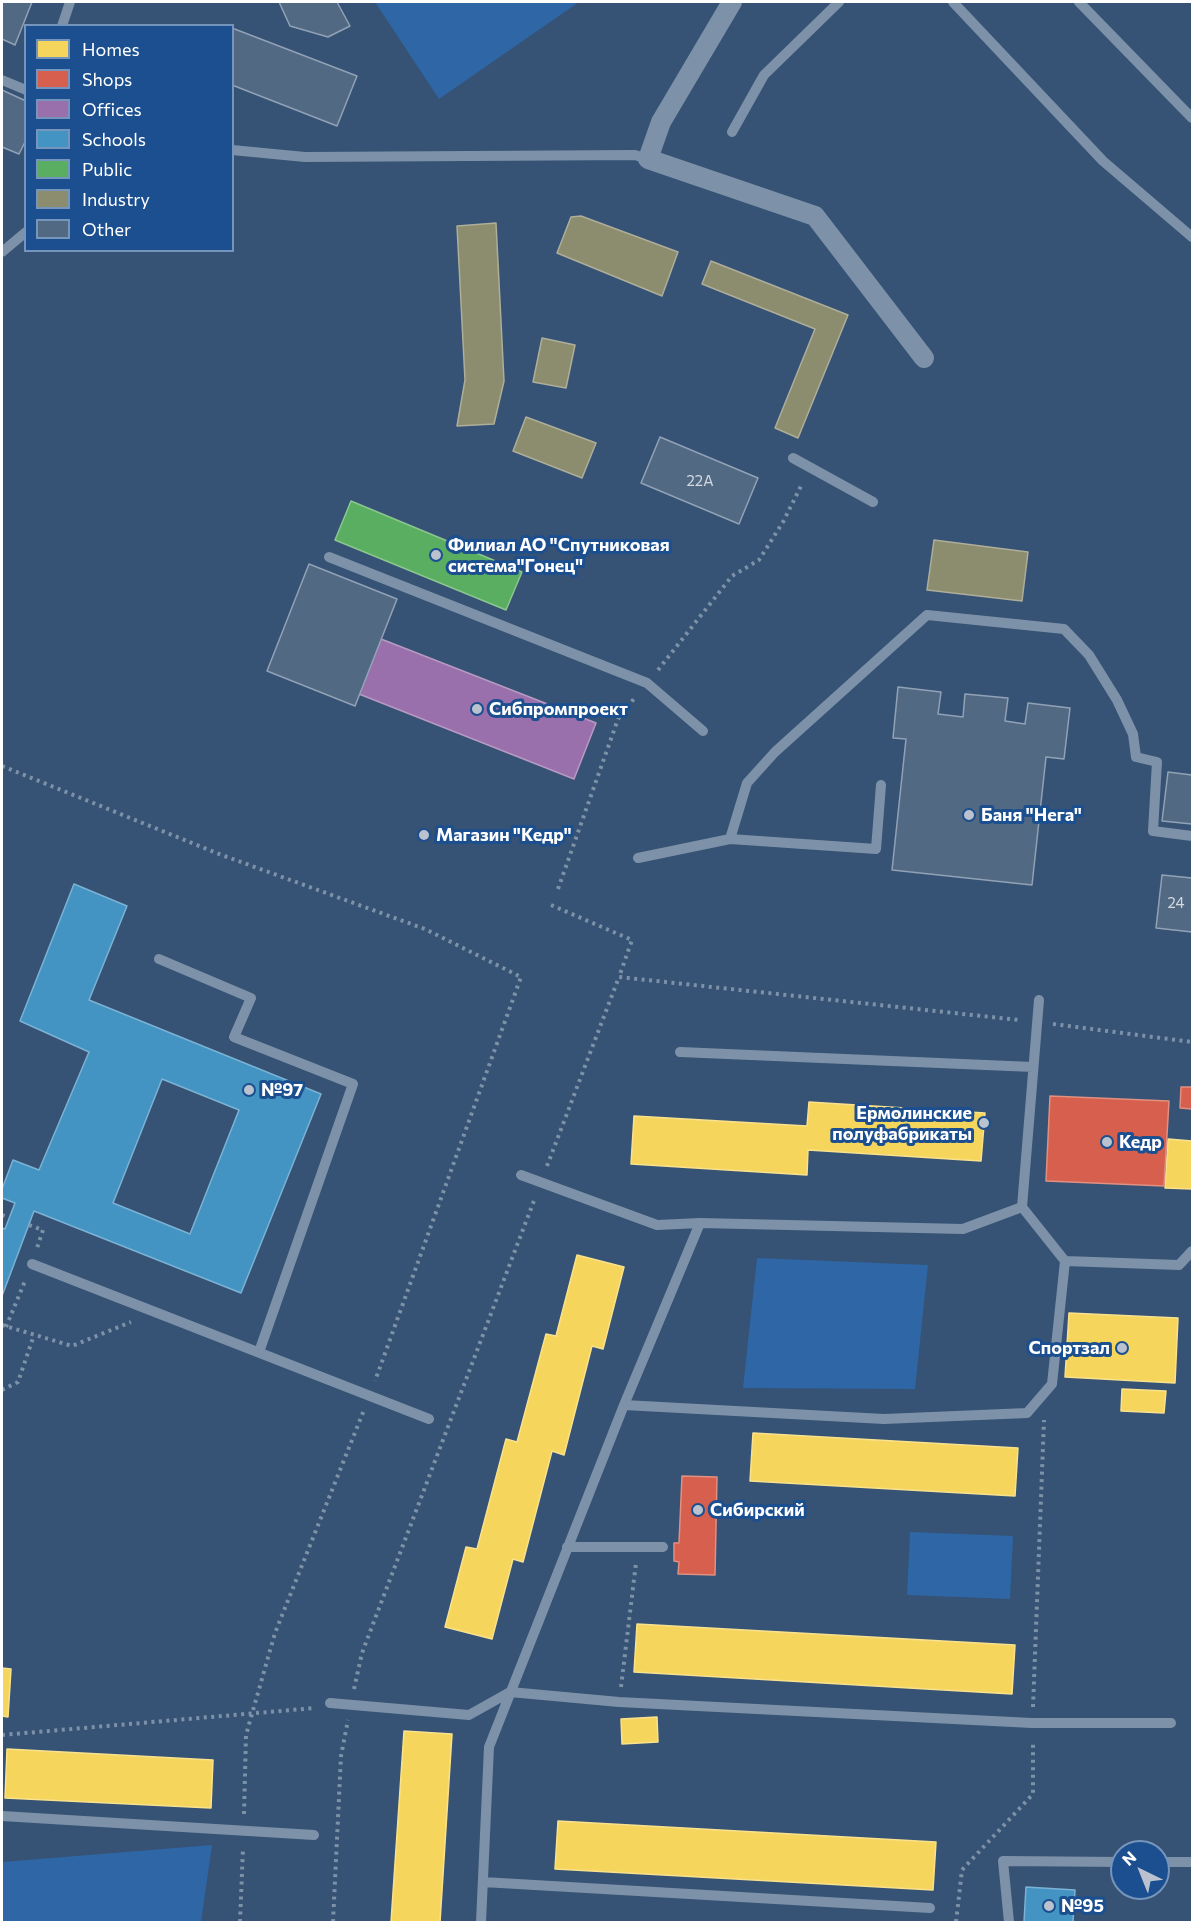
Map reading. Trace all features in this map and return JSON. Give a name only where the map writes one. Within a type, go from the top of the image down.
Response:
[{"type":"street","points":[[732,2],[662,122],[648,159],[815,216],[924,358]]},
{"type":"lane","points":[[63,24],[70,2]]},
{"type":"lane","points":[[732,132],[764,75],[839,2]]},
{"type":"lane","points":[[953,2],[1103,161],[1192,237]]},
{"type":"lane","points":[[1079,2],[1192,118]]},
{"type":"lane","points":[[2,80],[24,89]]},
{"type":"lane","points":[[234,150],[305,157],[636,154],[648,159]]},
{"type":"lane","points":[[2,252],[24,234]]},
{"type":"lane","points":[[793,458],[873,502]]},
{"type":"lane","points":[[329,557],[647,683],[703,731]]},
{"type":"lane","points":[[730,839],[747,783],[775,752],[927,615],[1064,629],[1089,655],[1117,700],[1133,734],[1136,758],[1157,762],[1153,831],[1192,836]]},
{"type":"lane","points":[[638,858],[730,839],[876,849],[881,785]]},
{"type":"lane","points":[[159,959],[251,998],[234,1037],[353,1084],[259,1352]]},
{"type":"lane","points":[[624,1405],[884,1419],[1027,1413],[1052,1384],[1065,1261],[1022,1207],[1039,1000]]},
{"type":"lane","points":[[680,1052],[1033,1067]]},
{"type":"lane","points":[[521,1175],[657,1225],[700,1223],[963,1228],[1022,1207]]},
{"type":"lane","points":[[481,1923],[489,1747],[624,1405],[700,1223]]},
{"type":"lane","points":[[1065,1261],[1179,1265],[1192,1251]]},
{"type":"lane","points":[[33,1264],[429,1419]]},
{"type":"lane","points":[[567,1548],[663,1547]]},
{"type":"lane","points":[[330,1703],[469,1715],[510,1692],[619,1702],[1032,1723],[1171,1723]]},
{"type":"lane","points":[[2,1816],[314,1835]]},
{"type":"lane","points":[[1009,1923],[1004,1861],[1110,1862]]},
{"type":"lane","points":[[1170,1862],[1192,1862]]},
{"type":"lane","points":[[483,1882],[930,1908]]},
{"type":"path","points":[[558,890],[618,719],[732,576],[759,560],[783,522],[808,472],[793,458]]},
{"type":"path","points":[[2,766],[219,854],[425,929],[521,977],[369,1396],[275,1633],[246,1735],[240,1923]]},
{"type":"path","points":[[333,1923],[341,1756],[362,1653],[632,940],[551,905]]},
{"type":"path","points":[[619,977],[1037,1022],[1192,1042]]},
{"type":"path","points":[[2,1215],[9,1218]]},
{"type":"path","points":[[29,1225],[43,1230],[33,1264],[4,1326],[72,1346],[156,1312]]},
{"type":"path","points":[[2,1390],[18,1382],[34,1335]]},
{"type":"path","points":[[1040,1514],[1043,1447]]},
{"type":"path","points":[[619,1702],[638,1547]]},
{"type":"path","points":[[2,1735],[351,1705]]},
{"type":"shaded area","points":[[375,2],[579,2],[439,99]]},
{"type":"shaded area","points":[[757,1258],[928,1265],[915,1389],[743,1388]]},
{"type":"shaded area","points":[[910,1532],[1013,1536],[1010,1599],[907,1595]]},
{"type":"shaded area","points":[[212,1845],[201,1922],[2,1922],[2,1862]]},
{"type":"building: Homes","points":[[809,1102],[985,1113],[981,1161],[808,1150],[807,1175],[631,1164],[634,1116],[807,1126]]},
{"type":"building: Homes","points":[[1168,1139],[1192,1141],[1192,1189],[1165,1188]]},
{"type":"building: Homes","points":[[577,1255],[624,1267],[603,1349],[592,1346],[564,1455],[552,1451],[523,1562],[513,1559],[492,1639],[445,1627],[466,1547],[477,1549],[506,1439],[517,1442],[546,1334],[556,1336]]},
{"type":"building: Homes","name":"Спортзал","points":[[1069,1313],[1178,1318],[1175,1383],[1065,1377]]},
{"type":"building: Homes","points":[[1122,1389],[1166,1391],[1164,1413],[1121,1411]]},
{"type":"building: Homes","points":[[753,1433],[1018,1448],[1015,1496],[750,1481]]},
{"type":"building: Homes","points":[[637,1624],[1015,1645],[1012,1694],[634,1672]]},
{"type":"building: Homes","points":[[2,1668],[11,1669],[8,1717],[2,1716]]},
{"type":"building: Homes","points":[[657,1717],[658,1742],[622,1744],[621,1719]]},
{"type":"building: Homes","points":[[404,1731],[452,1734],[440,1922],[391,1922]]},
{"type":"building: Homes","points":[[7,1749],[213,1760],[211,1808],[5,1798]]},
{"type":"building: Homes","points":[[558,1821],[936,1842],[933,1890],[555,1869]]},
{"type":"building: Shops","points":[[1181,1087],[1192,1087],[1192,1109],[1180,1108]]},
{"type":"building: Shops","name":"Кедр","points":[[1050,1096],[1169,1101],[1164,1186],[1046,1181]]},
{"type":"building: Shops","name":"Сибирский","points":[[682,1476],[717,1477],[715,1575],[678,1574],[679,1562],[674,1561],[674,1543],[679,1543]]},
{"type":"building: Offices","name":"Сибпромпроект","points":[[381,639],[596,723],[574,779],[359,694]]},
{"type":"building: Schools","name":"№97","points":[[74,884],[127,906],[89,1000],[321,1094],[241,1293],[34,1211],[2,1296],[2,1228],[5,1229],[15,1203],[2,1198],[2,1189],[13,1160],[39,1170],[89,1052],[20,1021]],"holes":[[[162,1079],[239,1110],[190,1234],[113,1203]]]},
{"type":"building: Schools","name":"№95","points":[[1026,1887],[1075,1890],[1073,1922],[1024,1922]]},
{"type":"building: Public","points":[[351,501],[522,572],[506,610],[335,540]]},
{"type":"building: Industry","points":[[581,216],[678,252],[662,296],[557,253],[571,217]]},
{"type":"building: Industry","points":[[496,223],[504,381],[494,424],[457,426],[465,380],[457,226]]},
{"type":"building: Industry","points":[[711,261],[848,315],[798,438],[775,428],[815,329],[702,284]]},
{"type":"building: Industry","points":[[542,338],[575,345],[566,388],[533,382]]},
{"type":"building: Industry","points":[[526,417],[596,443],[582,478],[513,451]]},
{"type":"building: Industry","points":[[934,540],[1028,552],[1022,601],[927,590]]},
{"type":"building: Other","points":[[2,2],[32,2],[15,45],[2,39]]},
{"type":"building: Other","points":[[279,2],[337,2],[350,26],[328,37],[290,26]]},
{"type":"building: Other","points":[[234,29],[357,76],[337,126],[234,86]]},
{"type":"building: Other","points":[[2,90],[24,100],[24,144],[19,154],[2,147]]},
{"type":"building: Other","points":[[660,437],[758,478],[739,524],[641,483]]},
{"type":"building: Other","points":[[309,564],[397,599],[355,706],[267,671]]},
{"type":"building: Other","name":"Баня \"Нега\"","points":[[898,687],[941,692],[938,714],[963,717],[965,694],[1008,698],[1005,721],[1025,724],[1028,703],[1070,708],[1064,759],[1046,757],[1032,885],[892,870],[906,739],[893,738]]},
{"type":"building: Other","points":[[1168,772],[1192,775],[1192,824],[1162,821]]},
{"type":"building: Other","points":[[1162,875],[1192,878],[1192,932],[1156,928]]},
{"type":"place","name":"Филиал АО \"Спутниковая система\"Гонец\"","points":[[436,555]]},
{"type":"place","name":"Сибпромпроект","points":[[477,709]]},
{"type":"place","name":"Баня \"Нега\"","points":[[969,815]]},
{"type":"place","name":"Магазин \"Кедр\"","points":[[424,835]]},
{"type":"place","name":"№97","points":[[249,1090]]},
{"type":"place","name":"Ермолинские полуфабрикаты","points":[[984,1123]]},
{"type":"place","name":"Кедр","points":[[1107,1142]]},
{"type":"place","name":"Спортзал","points":[[1122,1348]]},
{"type":"place","name":"Сибирский","points":[[698,1510]]},
{"type":"place","name":"№95","points":[[1049,1906]]}]
